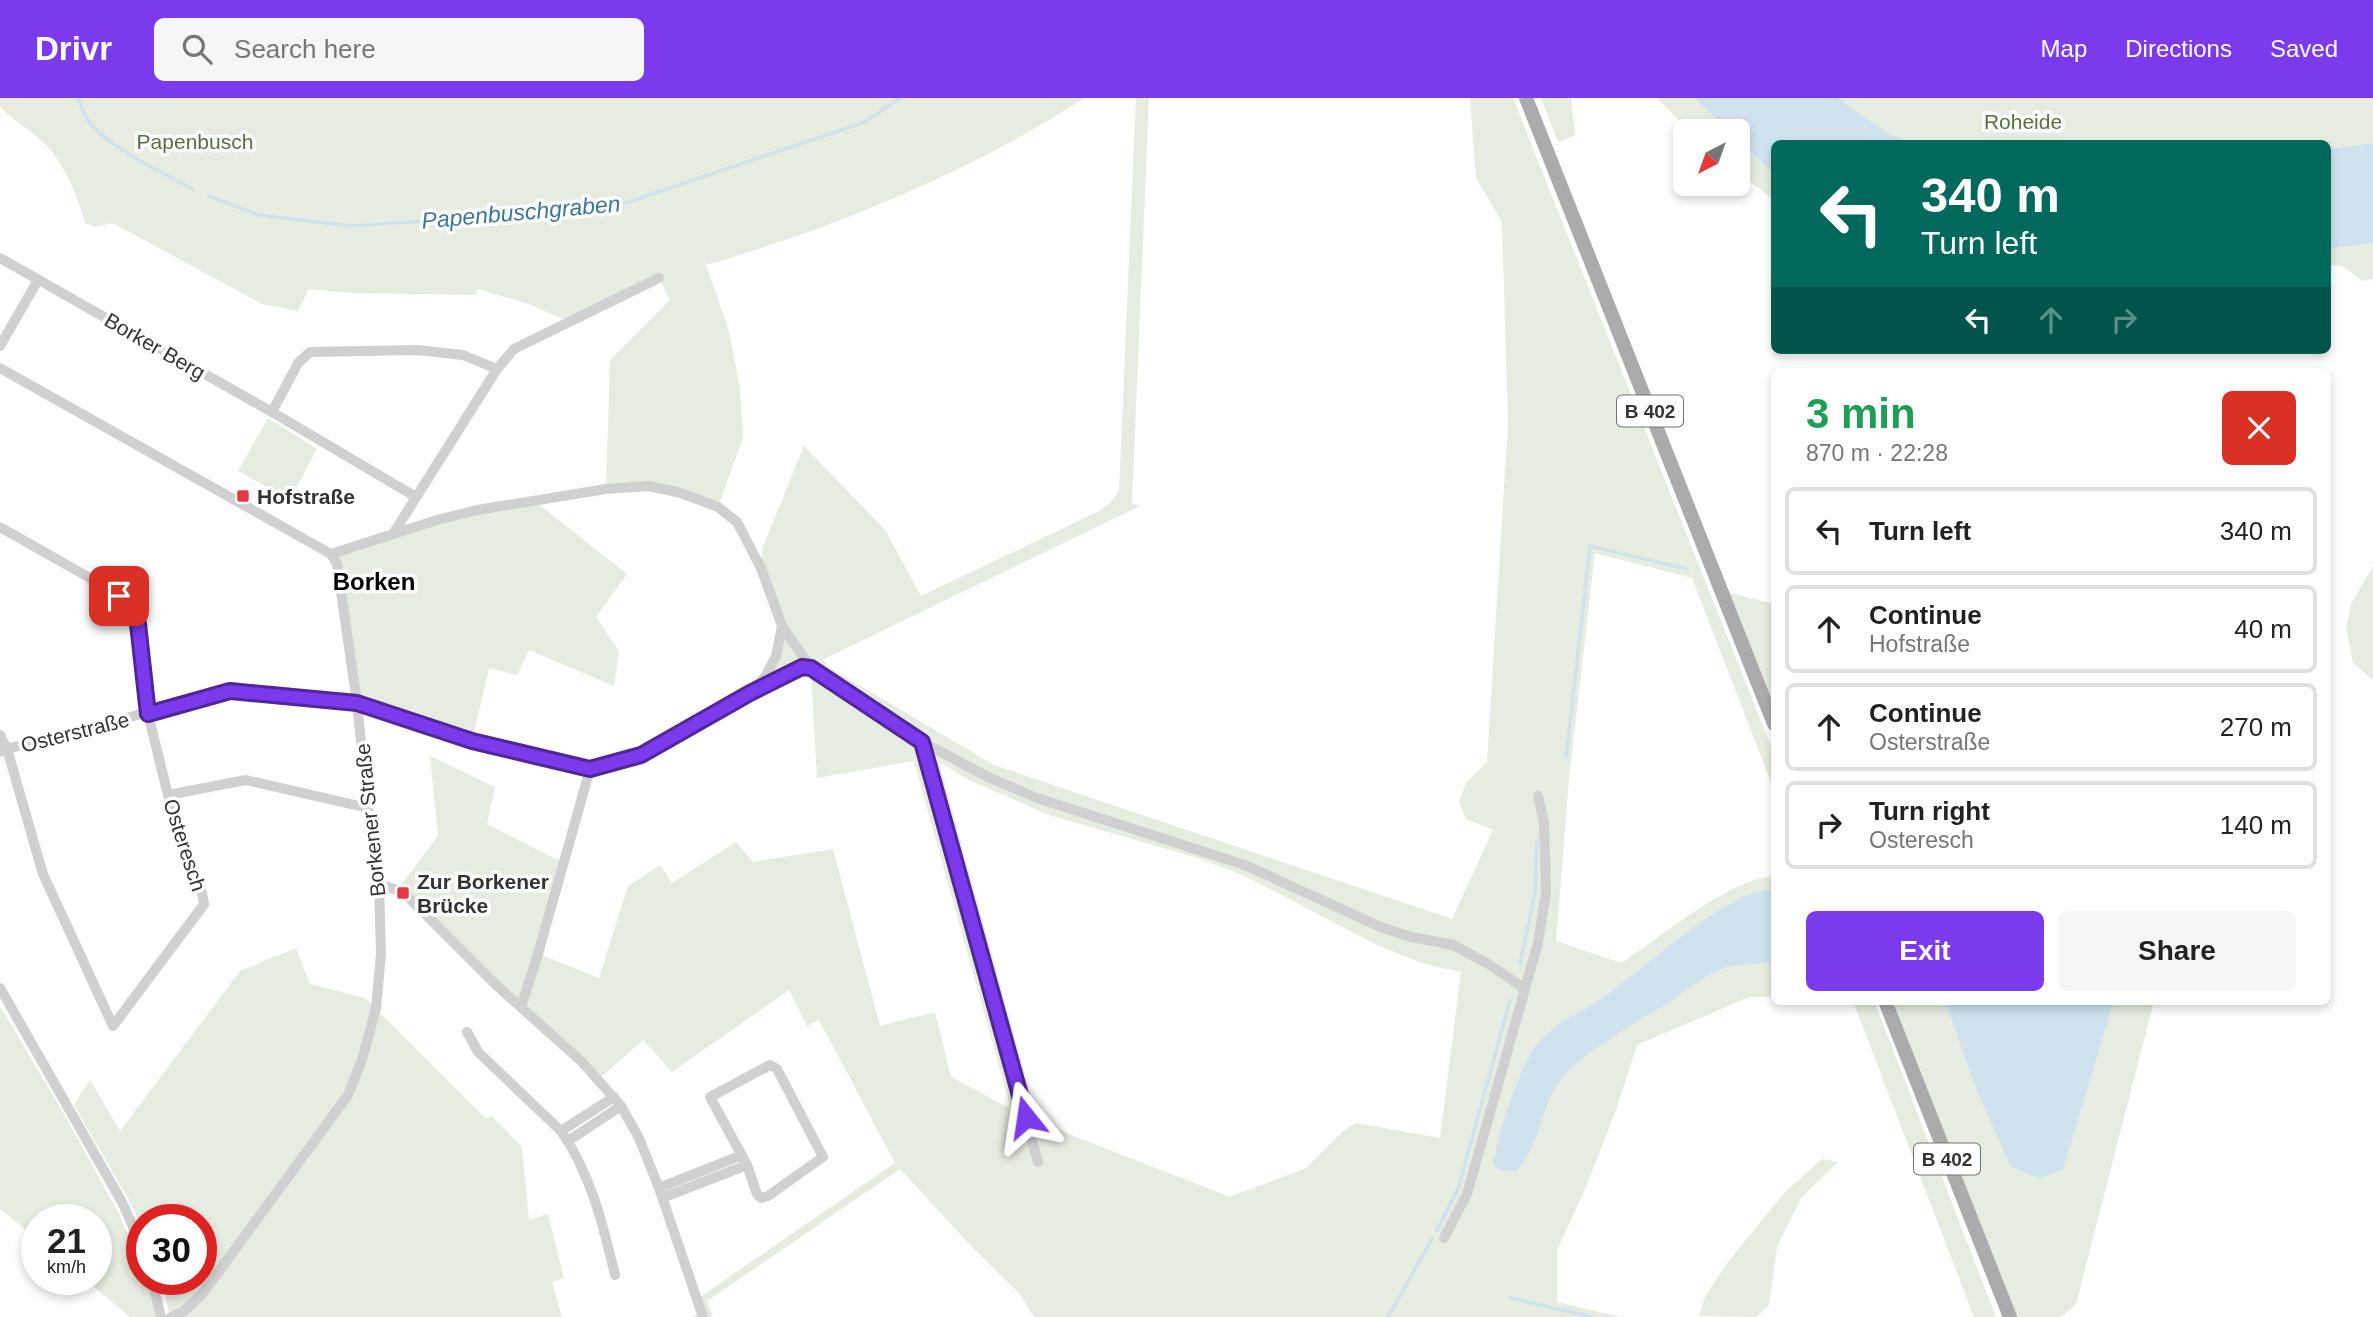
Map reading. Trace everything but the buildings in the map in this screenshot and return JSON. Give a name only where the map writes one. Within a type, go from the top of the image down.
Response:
[{"type":"main road","name":"B 402","points":[[1526,98],[1771,716]]},
{"type":"main road","name":"B 402","points":[[1887,1005],[2010,1317]]},
{"type":"street","name":"Borker Berg","points":[[0,258],[416,497]]},
{"type":"street","points":[[393,534],[497,369],[514,349],[659,278]]},
{"type":"street","points":[[0,346],[38,279]]},
{"type":"street","points":[[272,412],[298,363],[310,352],[428,352],[463,355],[497,369]]},
{"type":"street","points":[[0,368],[331,554],[477,510],[606,489],[649,486],[681,493],[718,507],[737,523],[761,568],[782,625],[811,668],[922,742],[988,777],[1037,798],[1245,865],[1383,928],[1453,945],[1490,965],[1525,989]]},
{"type":"street","name":"Osteresch","points":[[0,527],[113,591],[128,604],[138,624],[148,714],[168,795],[202,893],[204,904],[113,1026],[43,874],[0,736]]},
{"type":"street","name":"Borkener Straße","points":[[172,1317],[184,1311],[203,1293],[348,1095],[362,1060],[376,1008],[380,954],[379,884],[337,564],[331,554]]},
{"type":"street","points":[[750,693],[765,677],[776,656],[782,625]]},
{"type":"street","points":[[357,703],[472,741],[590,769],[641,755],[750,693],[802,667],[811,668]]},
{"type":"street","name":"Osterstraße","points":[[3,751],[230,691],[357,703]]},
{"type":"street","points":[[922,742],[1038,1163]]},
{"type":"street","points":[[521,1007],[590,769]]},
{"type":"street","points":[[168,795],[246,780],[368,808]]},
{"type":"street","points":[[1444,1238],[1467,1194],[1538,943],[1546,892],[1544,823],[1538,796]]},
{"type":"street","points":[[379,884],[408,897],[581,1061],[621,1106],[639,1138],[703,1317]]},
{"type":"street","points":[[0,988],[126,1211]]},
{"type":"street","points":[[467,1032],[478,1052],[561,1131],[568,1141],[586,1176],[599,1211],[615,1275]]},
{"type":"street","points":[[770,1065],[777,1069],[823,1157],[768,1196],[761,1198],[757,1194],[745,1160],[710,1097],[770,1065]]},
{"type":"street","points":[[561,1131],[614,1097]]},
{"type":"street","points":[[568,1141],[621,1106]]},
{"type":"street","points":[[660,1193],[745,1160]]},
{"type":"street","points":[[156,1295],[161,1317]]},
{"type":"green space","name":"Papenbusch","points":[[0,98],[1085,98],[995,150],[902,195],[805,233],[706,265],[729,331],[740,389],[743,438],[718,507],[681,493],[606,489],[610,360],[670,300],[659,278],[570,322],[529,304],[478,289],[476,295],[350,293],[309,289],[298,311],[262,304],[113,223],[95,227],[85,223],[71,184],[56,157],[38,138],[0,107]]},
{"type":"green space","points":[[1136,98],[1149,98],[1132,503],[1140,506],[824,659],[827,666],[994,765],[1452,919],[1493,830],[1466,819],[1459,802],[1466,783],[1487,762],[1508,424],[1502,222],[1476,178],[1470,98],[1513,98],[1771,746],[1771,782],[1692,578],[1595,553],[1569,778],[1556,941],[1621,963],[1715,899],[1755,880],[1771,877],[1771,997],[1749,997],[1637,1045],[1616,1110],[1586,1187],[1557,1250],[1557,1302],[1621,1317],[1034,1317],[1019,1293],[900,1169],[707,1301],[713,1317],[690,1317],[701,1313],[697,1299],[895,1163],[819,1020],[807,1026],[789,990],[672,1072],[643,1040],[598,1080],[397,890],[438,836],[430,756],[495,787],[487,824],[563,863],[539,954],[599,978],[628,886],[660,865],[672,883],[736,842],[753,862],[833,849],[880,1026],[935,1012],[951,1077],[1011,1109],[914,761],[817,778],[811,669],[750,693],[765,677],[782,626],[761,568],[763,547],[804,446],[885,530],[921,596],[1099,511],[1110,503],[1119,491]],"holes":[[[939,762],[969,780],[1049,815],[1198,858],[1243,875],[1377,945],[1424,964],[1461,972],[1440,1138],[1356,1123],[1342,1132],[1306,1168],[1230,1197],[1038,1122]]]},
{"type":"green space","points":[[1541,98],[1571,98],[1575,135],[1558,142]]},
{"type":"green space","points":[[1657,98],[1694,98],[1716,119],[1678,119]]},
{"type":"green space","name":"Roheide","points":[[1838,98],[2373,98],[2373,143],[2331,149],[2331,140],[1903,140],[1886,132]]},
{"type":"green space","points":[[1750,151],[1771,171],[1771,198],[1750,181]]},
{"type":"green space","points":[[2373,243],[2373,279],[2363,281],[2339,265],[2331,266],[2331,249]]},
{"type":"green space","points":[[268,418],[317,449],[290,500],[238,471]]},
{"type":"green space","points":[[533,500],[627,574],[596,617],[619,652],[614,686],[529,650],[517,675],[489,668],[472,741],[357,703],[331,554],[437,520]]},
{"type":"green space","points":[[2373,566],[2373,680],[2353,663],[2346,628],[2351,604]]},
{"type":"green space","points":[[1722,591],[1771,603],[1771,715]]},
{"type":"green space","points":[[296,948],[310,984],[365,998],[486,1119],[491,1115],[522,1147],[529,1220],[548,1214],[564,1278],[552,1282],[562,1317],[170,1317],[165,1295],[217,1295],[217,1204],[131,1204],[74,1105],[90,1080],[120,1131],[240,971]]},
{"type":"green space","points":[[1855,1005],[1876,1005],[1996,1317],[1974,1317]]},
{"type":"green space","points":[[1886,1005],[2153,1005],[2076,1304],[2061,1317],[2009,1317]]},
{"type":"green space","points":[[0,1006],[119,1214],[126,1230],[126,1295],[151,1295],[156,1317],[130,1317],[104,1295],[112,1295],[112,1204],[21,1204],[21,1226],[0,1209]]},
{"type":"green space","points":[[1822,1159],[1838,1162],[1801,1198],[1777,1247],[1769,1305],[1756,1317],[1699,1316],[1705,1297],[1728,1262],[1784,1193]]},
{"type":"water","points":[[1694,98],[1838,98],[1886,132],[1903,140],[1771,140],[1771,171],[1750,151],[1750,119],[1716,119]]},
{"type":"water","points":[[2373,143],[2373,243],[2331,249],[2331,149]]},
{"type":"water","points":[[1771,890],[1771,962],[1731,966],[1711,973],[1592,1051],[1566,1073],[1557,1085],[1524,1162],[1516,1171],[1502,1171],[1493,1165],[1516,1086],[1530,1056],[1543,1038],[1614,989],[1705,920],[1755,893]]},
{"type":"water","points":[[1946,1005],[2113,1005],[2063,1169],[2040,1179],[2011,1167],[1977,1091]]},
{"type":"waterway","name":"Papenbuschgraben","points":[[78,98],[88,120],[98,132],[138,159],[193,189]]},
{"type":"waterway","name":"Papenbuschgraben","points":[[209,196],[259,215],[351,226],[611,208],[865,122],[900,98]]},
{"type":"waterway","points":[[1566,757],[1590,546],[1687,569]]},
{"type":"waterway","points":[[1520,964],[1535,892],[1537,840]]},
{"type":"waterway","points":[[1437,1230],[1458,1189],[1510,1000]]},
{"type":"waterway","points":[[1388,1317],[1432,1239]]},
{"type":"waterway","points":[[1510,1298],[1592,1317]]},
{"type":"place","name":"Hofstraße","points":[[243,496]]},
{"type":"place","name":"Zur Borkener Brücke","points":[[403,893]]},
{"type":"district","name":"Borken","points":[[374,581]]},
{"type":"route","points":[[119,596],[128,604],[138,624],[148,714],[230,691],[357,703],[472,741],[590,769],[641,755],[750,693],[802,667],[811,668],[922,742],[1026,1117]]}]
